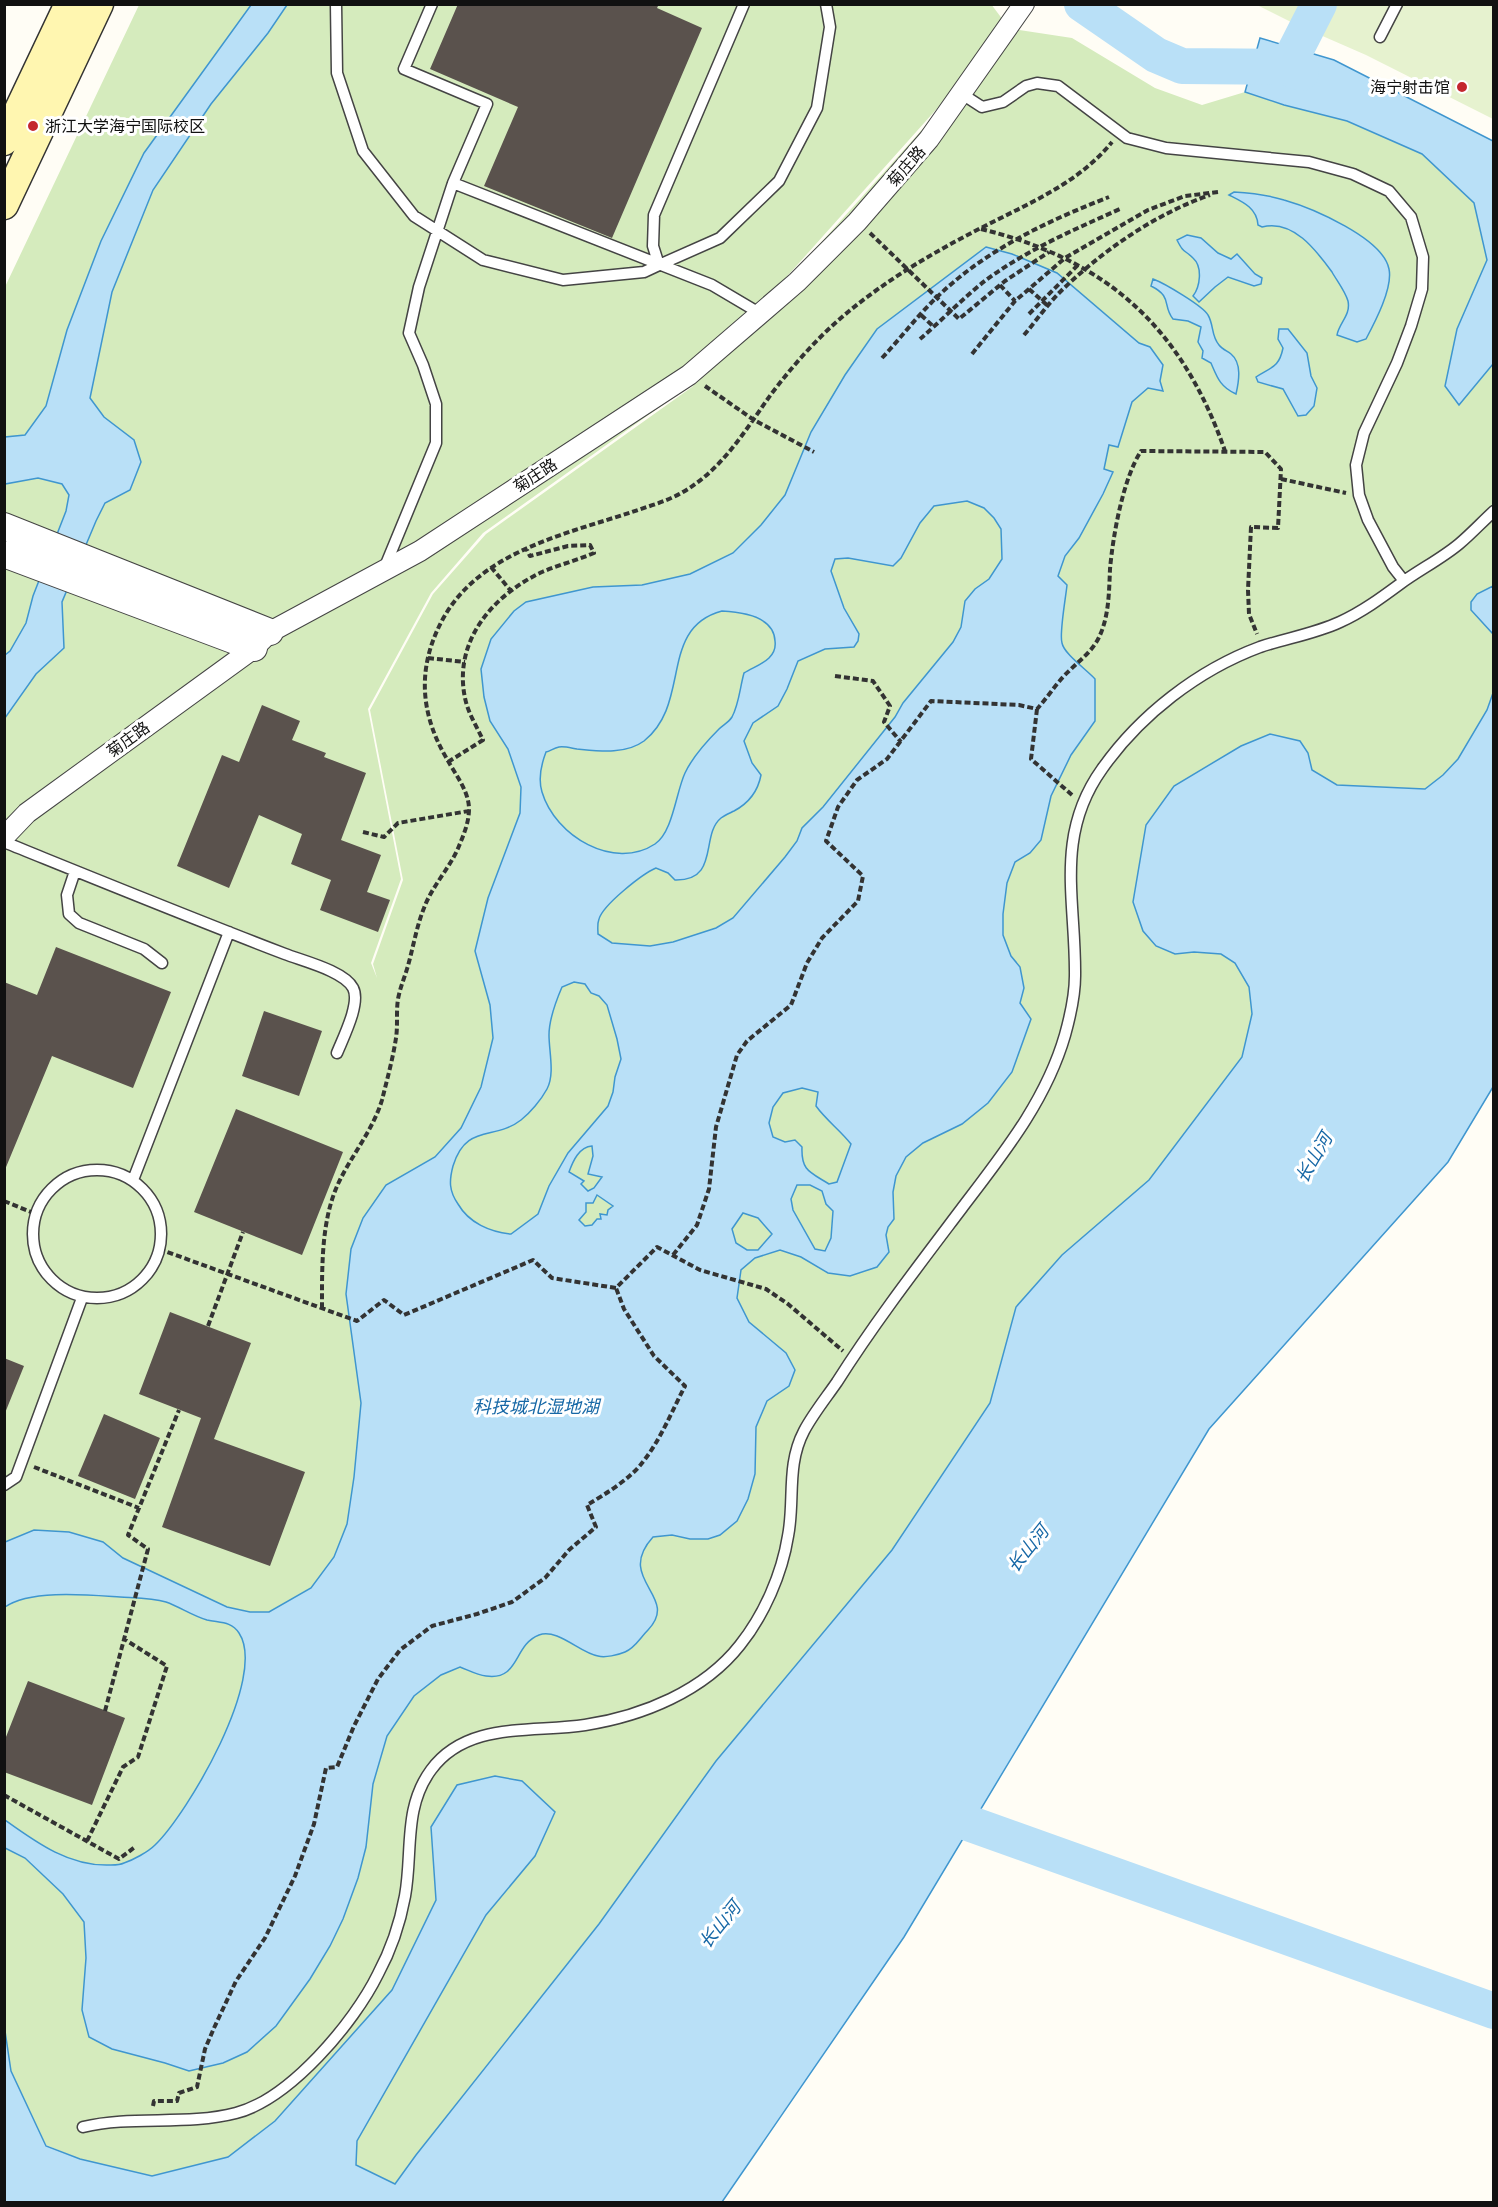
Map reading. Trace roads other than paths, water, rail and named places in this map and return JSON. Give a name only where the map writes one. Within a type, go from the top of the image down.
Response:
[{"type":"main road","points":[[4,141],[69,4]]},
{"type":"main road","points":[[4,205],[99,4]]},
{"type":"street","name":"菊庄路","points":[[4,837],[27,813],[262,640],[420,551],[689,375],[797,282],[857,222],[930,139],[1024,4]]},
{"type":"street","points":[[4,526],[134,590],[262,640]]},
{"type":"street","points":[[4,554],[134,590]]},
{"type":"lane","points":[[336,4],[336,73],[363,151],[414,216],[483,260],[562,280],[644,272],[720,238],[779,181],[817,108],[830,27],[826,4]]},
{"type":"lane","points":[[384,570],[436,443],[436,404],[409,333],[419,287],[453,183],[487,104],[404,69],[432,4]]},
{"type":"lane","points":[[659,265],[653,246],[654,214],[744,4]]},
{"type":"lane","points":[[1380,37],[1397,4]]},
{"type":"lane","points":[[962,94],[982,107],[1003,102],[1026,86],[1037,82],[1058,86],[1128,138],[1166,148],[1309,162],[1353,174],[1389,191],[1411,217],[1423,256],[1422,289],[1397,363],[1364,433],[1356,465],[1359,495],[1377,538],[1393,567],[1404,581]]},
{"type":"lane","points":[[453,183],[712,285],[761,314]]},
{"type":"lane","points":[[83,2127],[122,2121],[168,2122],[208,2118],[241,2112],[277,2094],[309,2066],[351,2018],[376,1980],[395,1938],[405,1896],[410,1857],[410,1819],[418,1790],[434,1765],[457,1746],[484,1734],[581,1726],[619,1718],[693,1688],[718,1669],[742,1643],[763,1609],[779,1570],[789,1534],[792,1460],[803,1432],[853,1357],[1005,1152],[1036,1106],[1051,1073],[1065,1034],[1075,981],[1070,893],[1073,840],[1084,796],[1105,764],[1151,713],[1196,679],[1262,646],[1296,638],[1341,622],[1382,599],[1458,544],[1494,511]]},
{"type":"lane","points":[[4,842],[229,933],[330,971],[347,980],[354,990],[355,1005],[337,1053]]},
{"type":"lane","points":[[75,871],[67,895],[69,914],[79,923],[144,949],[162,963]]},
{"type":"lane","points":[[133,1180],[229,933]]},
{"type":"lane","points":[[91,1169],[113,1171],[133,1180],[149,1195],[159,1215],[161,1236],[159,1249],[146,1276],[130,1289],[111,1297],[82,1298],[53,1282],[40,1265],[33,1246],[33,1225],[36,1214],[39,1205],[52,1188],[70,1175],[91,1169]]},
{"type":"lane","points":[[4,1485],[16,1477],[82,1298]]},
{"type":"water","points":[[251,5],[287,5],[268,33],[211,104],[153,190],[112,292],[90,398],[104,417],[134,440],[141,462],[130,490],[105,503],[62,602],[64,648],[36,674],[5,718],[5,655],[10,651],[26,623],[33,596],[66,511],[69,495],[62,484],[38,478],[5,484],[5,437],[25,435],[46,406],[67,330],[101,241],[144,153]]},
{"type":"water","points":[[1260,38],[1334,60],[1493,141],[1493,364],[1459,405],[1445,386],[1457,329],[1487,260],[1474,203],[1422,154],[1347,121],[1284,105],[1245,92]]},
{"type":"water","points":[[1234,192],[1272,197],[1328,217],[1361,236],[1384,257],[1390,277],[1382,305],[1366,339],[1357,342],[1337,335],[1348,311],[1348,301],[1332,272],[1311,246],[1294,232],[1284,228],[1258,225],[1252,210],[1229,195]]},
{"type":"water","points":[[1187,235],[1201,238],[1218,253],[1231,259],[1237,254],[1255,274],[1262,278],[1261,284],[1254,286],[1228,277],[1199,302],[1193,296],[1199,282],[1198,266],[1177,240]]},
{"type":"water","name":"科技城北湿地湖","points":[[986,247],[1012,254],[1057,273],[1139,343],[1150,347],[1163,365],[1160,381],[1163,391],[1148,388],[1132,402],[1118,447],[1109,445],[1104,469],[1113,472],[1079,538],[1065,556],[1058,576],[1067,585],[1062,643],[1071,657],[1095,679],[1095,721],[1071,755],[1051,796],[1041,840],[1030,853],[1015,862],[1007,883],[1003,935],[1011,956],[1020,967],[1024,988],[1020,1003],[1031,1019],[1012,1072],[988,1103],[962,1124],[923,1143],[906,1157],[896,1176],[893,1192],[894,1219],[886,1235],[889,1252],[877,1267],[850,1276],[828,1273],[801,1257],[780,1250],[755,1258],[741,1270],[737,1298],[749,1322],[786,1353],[795,1370],[789,1386],[767,1401],[756,1427],[755,1474],[748,1499],[737,1521],[720,1535],[708,1539],[690,1539],[672,1535],[653,1537],[643,1552],[640,1565],[657,1607],[656,1618],[637,1642],[622,1653],[601,1657],[554,1635],[539,1635],[525,1646],[511,1668],[505,1673],[486,1676],[460,1667],[441,1675],[414,1696],[387,1736],[373,1784],[366,1847],[358,1878],[343,1919],[310,1979],[276,2026],[247,2052],[223,2063],[189,2071],[112,2049],[89,2037],[82,2010],[86,1958],[84,1922],[63,1894],[25,1858],[5,1848],[5,1820],[55,1852],[96,1865],[119,1865],[148,1850],[169,1829],[186,1805],[220,1744],[234,1711],[243,1680],[245,1653],[239,1633],[232,1626],[207,1620],[161,1601],[61,1594],[16,1601],[5,1607],[5,1542],[34,1530],[69,1532],[103,1542],[123,1558],[227,1607],[250,1612],[269,1612],[311,1588],[334,1557],[347,1524],[361,1403],[346,1294],[351,1249],[363,1218],[386,1185],[435,1157],[461,1128],[481,1087],[493,1038],[490,1005],[475,951],[488,898],[520,813],[521,787],[508,749],[490,721],[484,697],[481,669],[491,639],[514,611],[526,602],[593,587],[642,585],[690,574],[733,553],[761,525],[785,495],[811,432],[845,375],[877,329]],"holes":[[[967,501],[984,508],[1001,529],[1002,559],[989,579],[975,589],[965,601],[961,627],[953,642],[903,703],[895,717],[823,807],[802,828],[797,841],[785,857],[733,918],[716,928],[673,942],[650,946],[612,943],[598,934],[599,919],[602,913],[624,890],[650,871],[656,868],[668,873],[675,880],[689,878],[698,873],[704,865],[715,826],[721,818],[744,804],[758,786],[761,775],[752,763],[744,741],[753,723],[778,706],[798,661],[825,649],[854,647],[858,641],[859,634],[844,608],[831,571],[835,559],[848,558],[893,566],[901,558],[920,523],[934,506]],[[722,611],[747,614],[769,626],[773,633],[775,648],[767,660],[744,673],[732,717],[705,744],[688,767],[670,821],[661,838],[655,844],[639,851],[622,853],[605,851],[588,845],[559,822],[549,808],[540,782],[541,767],[546,752],[561,747],[594,751],[620,750],[644,741],[659,725],[667,707],[682,650],[690,633],[702,620]],[[574,982],[585,984],[591,993],[599,996],[607,1005],[621,1059],[613,1092],[608,1106],[568,1153],[549,1186],[538,1214],[511,1234],[495,1231],[474,1221],[458,1204],[451,1186],[453,1166],[465,1144],[473,1138],[501,1130],[521,1120],[545,1093],[551,1077],[549,1035],[553,1010],[562,987]],[[802,1088],[818,1092],[816,1106],[851,1144],[837,1182],[829,1184],[808,1170],[803,1161],[802,1147],[795,1140],[785,1142],[773,1137],[769,1123],[773,1107],[783,1093]],[[592,1146],[593,1156],[588,1174],[602,1177],[594,1188],[588,1191],[581,1184],[584,1181],[569,1172],[583,1149]],[[797,1185],[810,1185],[822,1191],[826,1204],[833,1211],[831,1238],[825,1251],[815,1249],[793,1210],[791,1199]],[[597,1195],[613,1206],[608,1210],[607,1215],[600,1214],[601,1219],[597,1219],[592,1225],[585,1226],[579,1220],[586,1212],[586,1203],[593,1203]],[[743,1213],[758,1218],[772,1234],[758,1250],[747,1250],[736,1243],[732,1229]]]},
{"type":"water","points":[[1153,279],[1191,301],[1208,315],[1216,342],[1237,362],[1239,378],[1236,394],[1223,385],[1211,363],[1202,358],[1203,351],[1198,342],[1201,327],[1188,321],[1173,319],[1165,298],[1151,286]]},
{"type":"water","points":[[1279,329],[1288,329],[1307,353],[1311,376],[1317,388],[1314,406],[1306,415],[1298,416],[1283,389],[1258,382],[1256,377],[1274,366],[1279,360],[1283,348],[1278,339]]},
{"type":"water","points":[[1493,586],[1493,634],[1471,610],[1471,602],[1477,594]]},
{"type":"water","name":"长山河","points":[[1493,693],[1493,1087],[1448,1162],[1209,1429],[904,1937],[722,2202],[5,2202],[5,2031],[11,2071],[46,2146],[80,2159],[152,2176],[228,2157],[275,2121],[392,1990],[436,1900],[431,1827],[457,1785],[495,1776],[522,1781],[555,1812],[535,1856],[486,1915],[357,2141],[356,2165],[395,2184],[599,1924],[716,1761],[892,1550],[990,1403],[1016,1307],[1062,1255],[1149,1180],[1242,1057],[1252,1014],[1249,987],[1235,963],[1221,954],[1194,952],[1175,954],[1156,946],[1143,931],[1133,902],[1146,825],[1174,786],[1241,746],[1270,734],[1300,741],[1308,753],[1312,770],[1337,785],[1425,789],[1458,759],[1487,710]]},
{"type":"waterway","points":[[1082,4],[1156,55],[1182,66],[1287,67],[1301,73]]},
{"type":"waterway","points":[[1287,67],[1319,4]]},
{"type":"waterway","points":[[926,1808],[1494,2011]]},
{"type":"place","name":"海宁射击馆","points":[[1462,87]]},
{"type":"place","name":"浙江大学海宁国际校区","points":[[33,126]]}]
